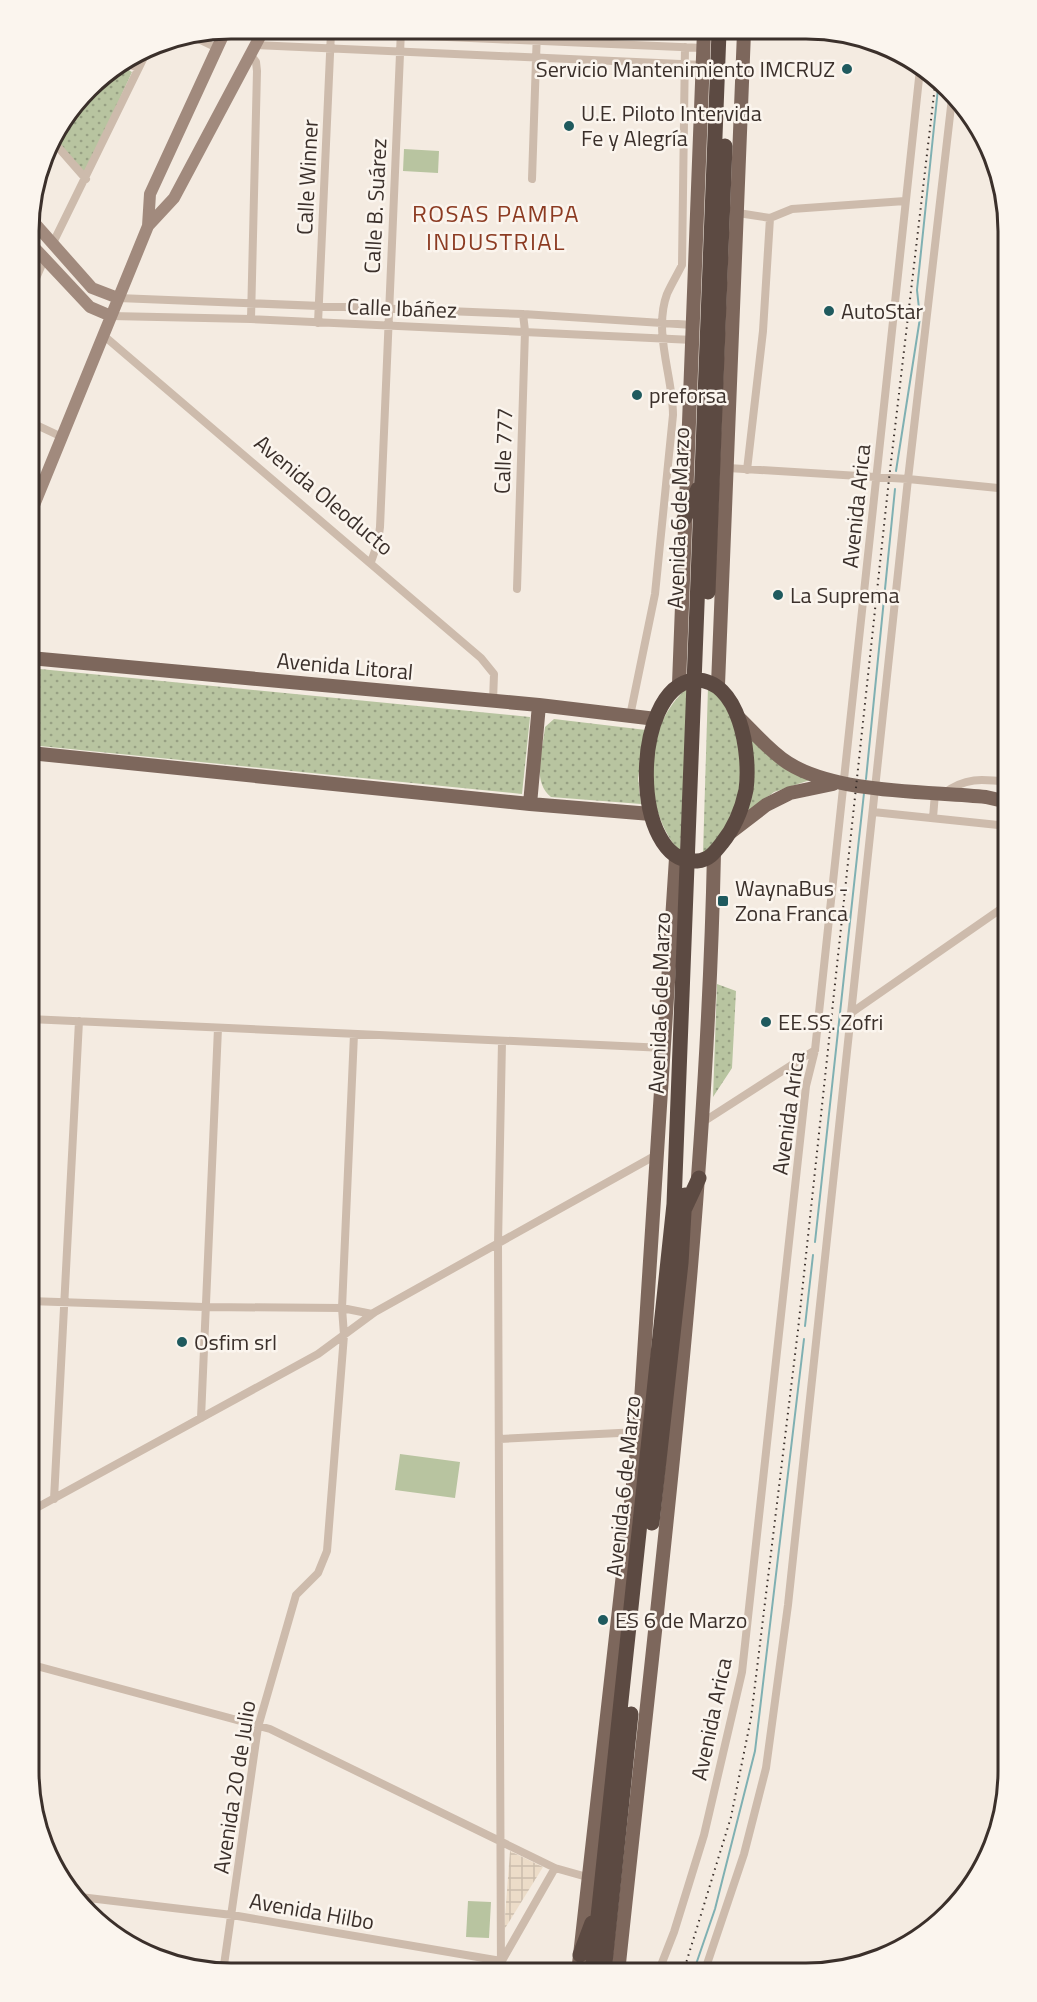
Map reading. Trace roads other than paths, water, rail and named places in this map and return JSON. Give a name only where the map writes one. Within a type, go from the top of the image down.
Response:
[{"type":"highway","name":"Avenida 6 de Marzo","points":[[699,680],[702,481],[720,39]]},
{"type":"highway","name":"Avenida 6 de Marzo","points":[[593,1963],[671,1250],[686,860],[714,483],[729,39]]},
{"type":"highway","points":[[684,519],[702,481]]},
{"type":"highway","points":[[699,680],[718,685],[738,717],[746,754],[747,774],[740,811],[731,832],[714,853],[705,860],[686,860],[659,833],[651,814],[645,789],[645,757],[656,719],[679,684],[699,680]]},
{"type":"highway","name":"Avenida 6 de Marzo","points":[[605,1963],[680,1275],[684,1211],[686,860]]},
{"type":"highway","points":[[684,1211],[699,1178]]},
{"type":"highway","points":[[580,1955],[599,1906]]},
{"type":"main road","name":"Avenida 6 de Marzo","points":[[679,684],[704,39]]},
{"type":"main road","name":"Avenida 6 de Marzo","points":[[718,685],[744,39]]},
{"type":"main road","name":"Avenida Litoral","points":[[39,659],[539,705],[656,719]]},
{"type":"main road","points":[[530,804],[539,705]]},
{"type":"main road","points":[[738,717],[788,763],[811,775],[844,783],[939,794],[962,800],[998,802]]},
{"type":"main road","points":[[39,754],[530,804],[651,814]]},
{"type":"main road","points":[[731,832],[766,805],[790,793],[816,786],[844,783]]},
{"type":"main road","name":"Avenida 6 de Marzo","points":[[619,1963],[683,1361],[699,1178],[714,853]]},
{"type":"main road","name":"Avenida 6 de Marzo","points":[[579,1963],[639,1432],[665,1048],[686,860]]},
{"type":"street","points":[[39,493],[148,226],[150,194],[221,39]]},
{"type":"street","points":[[148,226],[174,198],[259,39]]},
{"type":"street","name":"Calle Winner","points":[[318,323],[332,39]]},
{"type":"street","name":"Calle B. Suárez","points":[[371,562],[380,527],[400,39]]},
{"type":"street","points":[[507,39],[703,48]]},
{"type":"street","points":[[203,41],[217,48]]},
{"type":"street","points":[[532,179],[537,41]]},
{"type":"street","points":[[630,716],[655,594],[673,415],[673,393],[663,339],[663,324],[666,296],[682,265],[685,47]]},
{"type":"street","points":[[253,50],[331,49],[703,65]]},
{"type":"street","points":[[251,319],[258,71],[253,50]]},
{"type":"street","points":[[52,245],[141,62]]},
{"type":"street","points":[[133,66],[138,68]]},
{"type":"street","name":"Avenida Arica","points":[[662,1963],[674,1932],[704,1835],[741,1672],[805,1098],[815,1050],[919,76]]},
{"type":"street","points":[[707,1963],[744,1854],[766,1768],[788,1605],[908,480],[951,105]]},
{"type":"street","points":[[58,147],[86,179]]},
{"type":"street","points":[[738,213],[770,218],[792,209],[905,201]]},
{"type":"street","points":[[747,470],[763,332],[770,218]]},
{"type":"street","points":[[39,229],[92,288],[118,298]]},
{"type":"street","points":[[39,254],[90,307],[111,316]]},
{"type":"street","points":[[39,271],[44,260]]},
{"type":"street","name":"Calle Ibáñez","points":[[118,298],[523,314],[693,325]]},
{"type":"street","name":"Calle 777","points":[[517,589],[525,331],[523,314]]},
{"type":"street","name":"Calle Ibáñez","points":[[111,316],[251,319],[693,340]]},
{"type":"street","name":"Avenida Oleoducto","points":[[103,334],[371,562],[489,667],[495,681],[493,701]]},
{"type":"street","points":[[39,426],[62,437]]},
{"type":"street","points":[[728,468],[998,488]]},
{"type":"street","points":[[933,818],[939,794],[957,783],[974,778],[998,781]]},
{"type":"street","points":[[873,812],[998,825]]},
{"type":"street","points":[[851,1013],[998,911]]},
{"type":"street","points":[[39,1019],[665,1048]]},
{"type":"street","points":[[54,1499],[79,1021]]},
{"type":"street","points":[[201,1418],[204,1307],[218,1028]]},
{"type":"street","name":"Avenida 20 de Julio","points":[[225,1963],[258,1727],[296,1595],[318,1573],[325,1561],[344,1335],[342,1308],[354,1034]]},
{"type":"street","points":[[501,1961],[498,1244],[502,1041]]},
{"type":"street","points":[[703,1122],[815,1050]]},
{"type":"street","points":[[39,1507],[318,1353],[372,1314],[658,1154]]},
{"type":"street","points":[[39,1301],[204,1307],[342,1308],[372,1314]]},
{"type":"street","points":[[500,1439],[639,1432]]},
{"type":"street","points":[[39,1667],[270,1730],[555,1868],[587,1877]]},
{"type":"street","points":[[501,1961],[555,1868]]},
{"type":"street","name":"Avenida Hilbo","points":[[87,1898],[232,1915],[501,1961]]},
{"type":"waterway","points":[[896,471],[920,318],[917,290],[938,92]]},
{"type":"waterway","points":[[866,779],[895,489]]},
{"type":"waterway","points":[[815,1242],[864,793]]},
{"type":"waterway","points":[[805,1326],[813,1255]]},
{"type":"waterway","points":[[696,1963],[715,1909],[755,1751],[804,1339]]},
{"type":"railway","points":[[686,1963],[731,1817],[751,1718],[798,1330],[889,479],[935,89]]},
{"type":"place","name":"Servicio Mantenimiento IMCRUZ","points":[[847,69]]},
{"type":"place","name":"U.E. Piloto Intervida Fe y Alegría","points":[[569,126]]},
{"type":"place","name":"AutoStar","points":[[829,311]]},
{"type":"place","name":"preforsa","points":[[637,395]]},
{"type":"place","name":"La Suprema","points":[[778,595]]},
{"type":"place","name":"WaynaBus - Zona Franca","points":[[723,901]]},
{"type":"place","name":"EE.SS. Zofri","points":[[766,1022]]},
{"type":"place","name":"Osfim srl","points":[[182,1342]]},
{"type":"place","name":"ES 6 de Marzo","points":[[603,1620]]},
{"type":"district","name":"ROSAS PAMPA INDUSTRIAL","points":[[496,228]]}]
